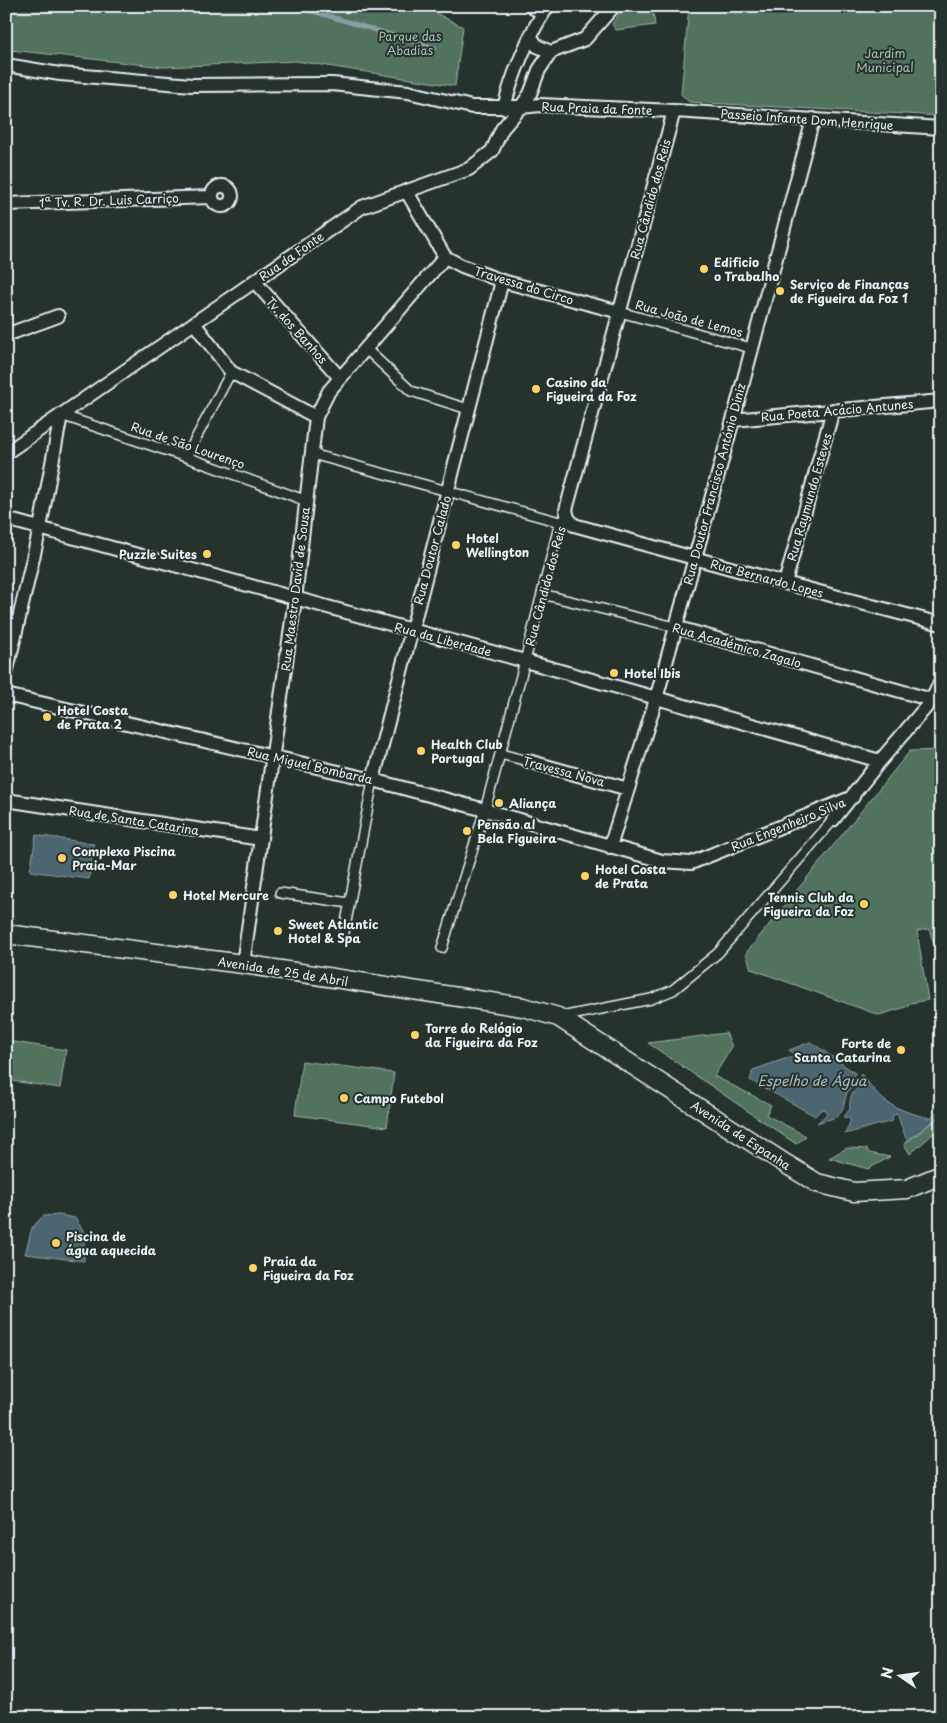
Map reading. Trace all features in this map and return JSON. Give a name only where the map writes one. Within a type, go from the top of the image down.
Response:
[{"type":"main road","name":"Avenida de 25 de Abril","points":[[6,934],[243,964],[523,1006],[558,1017]]},
{"type":"main road","name":"Avenida de Espanha","points":[[558,1017],[816,1183],[854,1192],[906,1189],[941,1175]]},
{"type":"street","points":[[504,108],[509,88],[531,37],[546,10],[530,6]]},
{"type":"street","points":[[531,37],[537,46],[551,52],[585,39],[614,6]]},
{"type":"street","name":"Rua da Fonte","points":[[6,453],[362,208],[469,169],[492,151],[502,129],[521,108],[530,94],[539,70],[551,52]]},
{"type":"street","name":"Rua Praia da Fonte","points":[[6,65],[60,74],[192,85],[332,84],[408,92],[472,108],[521,108],[540,105],[674,111]]},
{"type":"street","name":"Passeio Infante Dom Henrique","points":[[674,111],[941,128]]},
{"type":"street","name":"Rua Cândido dos Reis","points":[[442,948],[485,810],[674,111]]},
{"type":"street","name":"Rua Doutor Francisco António Diniz","points":[[610,847],[656,699],[813,119]]},
{"type":"street","points":[[406,192],[445,257]]},
{"type":"street","name":"1ª Tv. R. Dr. Luis Carriço","points":[[6,204],[211,197]]},
{"type":"street","name":"Travessa do Circo","points":[[445,257],[462,266],[502,281],[620,312]]},
{"type":"street","name":"Rua Maestro David de Sousa","points":[[243,964],[295,599],[316,417],[329,391],[445,257]]},
{"type":"street","name":"Rua Doutor Calado","points":[[342,938],[373,780],[502,281]]},
{"type":"street","name":"Tv. dos Banhos","points":[[254,282],[340,378]]},
{"type":"street","name":"Rua João de Lemos","points":[[620,312],[751,348]]},
{"type":"street","points":[[6,335],[58,316]]},
{"type":"street","points":[[194,322],[231,372],[316,417]]},
{"type":"street","points":[[366,349],[411,390],[468,409]]},
{"type":"street","points":[[186,457],[231,372]]},
{"type":"street","name":"Rua Poeta Acácio Antunes","points":[[733,420],[941,401]]},
{"type":"street","name":"Rua Raymundo Esteves","points":[[785,583],[833,410]]},
{"type":"street","points":[[6,674],[40,528],[61,415]]},
{"type":"street","name":"Rua de São Lourenço","points":[[61,415],[186,457],[307,501]]},
{"type":"street","name":"Rua Bernardo Lopes","points":[[312,454],[447,492],[564,520],[574,525],[694,559],[941,624]]},
{"type":"street","name":"Rua da Liberdade","points":[[6,519],[526,661],[880,761]]},
{"type":"street","name":"Rua Académico Zagalo","points":[[542,594],[675,627],[932,700]]},
{"type":"street","name":"Rua Engenheiro Silva","points":[[610,847],[662,861],[691,863],[853,797],[880,761],[932,700],[941,680]]},
{"type":"street","name":"Rua Miguel Bombarda","points":[[6,695],[373,780],[485,810],[610,847]]},
{"type":"street","name":"Travessa Nova","points":[[500,754],[628,789]]},
{"type":"street","points":[[558,1017],[651,1000],[672,990],[718,953],[853,797]]},
{"type":"street","name":"Rua de Santa Catarina","points":[[6,800],[261,839]]},
{"type":"street","points":[[280,893],[350,903]]},
{"type":"green space","name":"Parque das Abadias","points":[[6,6],[422,6],[463,27],[455,86],[296,61],[164,67],[11,50],[6,48]]},
{"type":"green space","points":[[625,6],[652,6],[655,25],[616,30],[612,24]]},
{"type":"green space","name":"Jardim Municipal","points":[[689,6],[941,6],[941,116],[689,102],[681,94]]},
{"type":"green space","name":"Tennis Club da Figueira da Foz","points":[[941,750],[941,947],[935,947],[929,929],[917,931],[928,1000],[910,1003],[906,1007],[879,1015],[751,969],[746,953],[910,751]]},
{"type":"green space","points":[[726,1033],[732,1047],[714,1076],[771,1105],[766,1115],[806,1136],[796,1144],[648,1043]]},
{"type":"green space","points":[[7,1041],[66,1050],[60,1088],[6,1080]]},
{"type":"green space","name":"Campo Futebol","points":[[302,1061],[394,1073],[387,1127],[295,1115]]},
{"type":"green space","points":[[941,1116],[941,1127],[910,1154],[904,1144]]},
{"type":"green space","points":[[847,1148],[867,1149],[869,1153],[890,1157],[868,1169],[829,1158]]},
{"type":"water","name":"Complexo Piscina Praia-Mar","points":[[36,835],[94,844],[89,879],[30,871]]},
{"type":"water","name":"Espelho de Água","points":[[811,1042],[855,1073],[852,1088],[847,1092],[839,1115],[817,1123],[827,1114],[825,1109],[822,1109],[815,1116],[750,1080],[753,1070],[796,1055],[789,1050]]},
{"type":"water","name":"Espelho de Água","points":[[861,1074],[885,1101],[896,1107],[930,1118],[941,1109],[941,1115],[907,1141],[897,1114],[893,1115],[892,1121],[845,1134],[851,1120],[844,1117],[850,1109],[851,1097],[858,1088]]},
{"type":"water","name":"Piscina de água aquecida","points":[[59,1215],[75,1218],[84,1232],[84,1261],[25,1254],[32,1228],[43,1216]]},
{"type":"waterway","points":[[295,6],[435,48]]},
{"type":"place","name":"Edificio o Trabalho","points":[[704,269]]},
{"type":"place","name":"Serviço de Finanças de Figueira da Foz 1","points":[[780,291]]},
{"type":"place","name":"Casino da Figueira da Foz","points":[[536,389]]},
{"type":"place","name":"Hotel Wellington","points":[[456,545]]},
{"type":"place","name":"Puzzle Suites","points":[[207,554]]},
{"type":"place","name":"Hotel Ibis","points":[[614,673]]},
{"type":"place","name":"Hotel Costa de Prata 2","points":[[47,717]]},
{"type":"place","name":"Health Club Portugal","points":[[421,751]]},
{"type":"place","name":"Aliança","points":[[499,803]]},
{"type":"place","name":"Pensão al Bela Figueira","points":[[467,831]]},
{"type":"place","name":"Complexo Piscina Praia-Mar","points":[[62,858]]},
{"type":"place","name":"Hotel Costa de Prata","points":[[585,876]]},
{"type":"place","name":"Hotel Mercure","points":[[173,895]]},
{"type":"place","name":"Tennis Club da Figueira da Foz","points":[[864,904]]},
{"type":"place","name":"Sweet Atlantic Hotel & Spa","points":[[278,931]]},
{"type":"place","name":"Torre do Relógio da Figueira da Foz","points":[[415,1035]]},
{"type":"place","name":"Forte de Santa Catarina","points":[[901,1050]]},
{"type":"place","name":"Campo Futebol","points":[[344,1098]]},
{"type":"place","name":"Piscina de água aquecida","points":[[56,1243]]},
{"type":"place","name":"Praia da Figueira da Foz","points":[[253,1268]]}]
